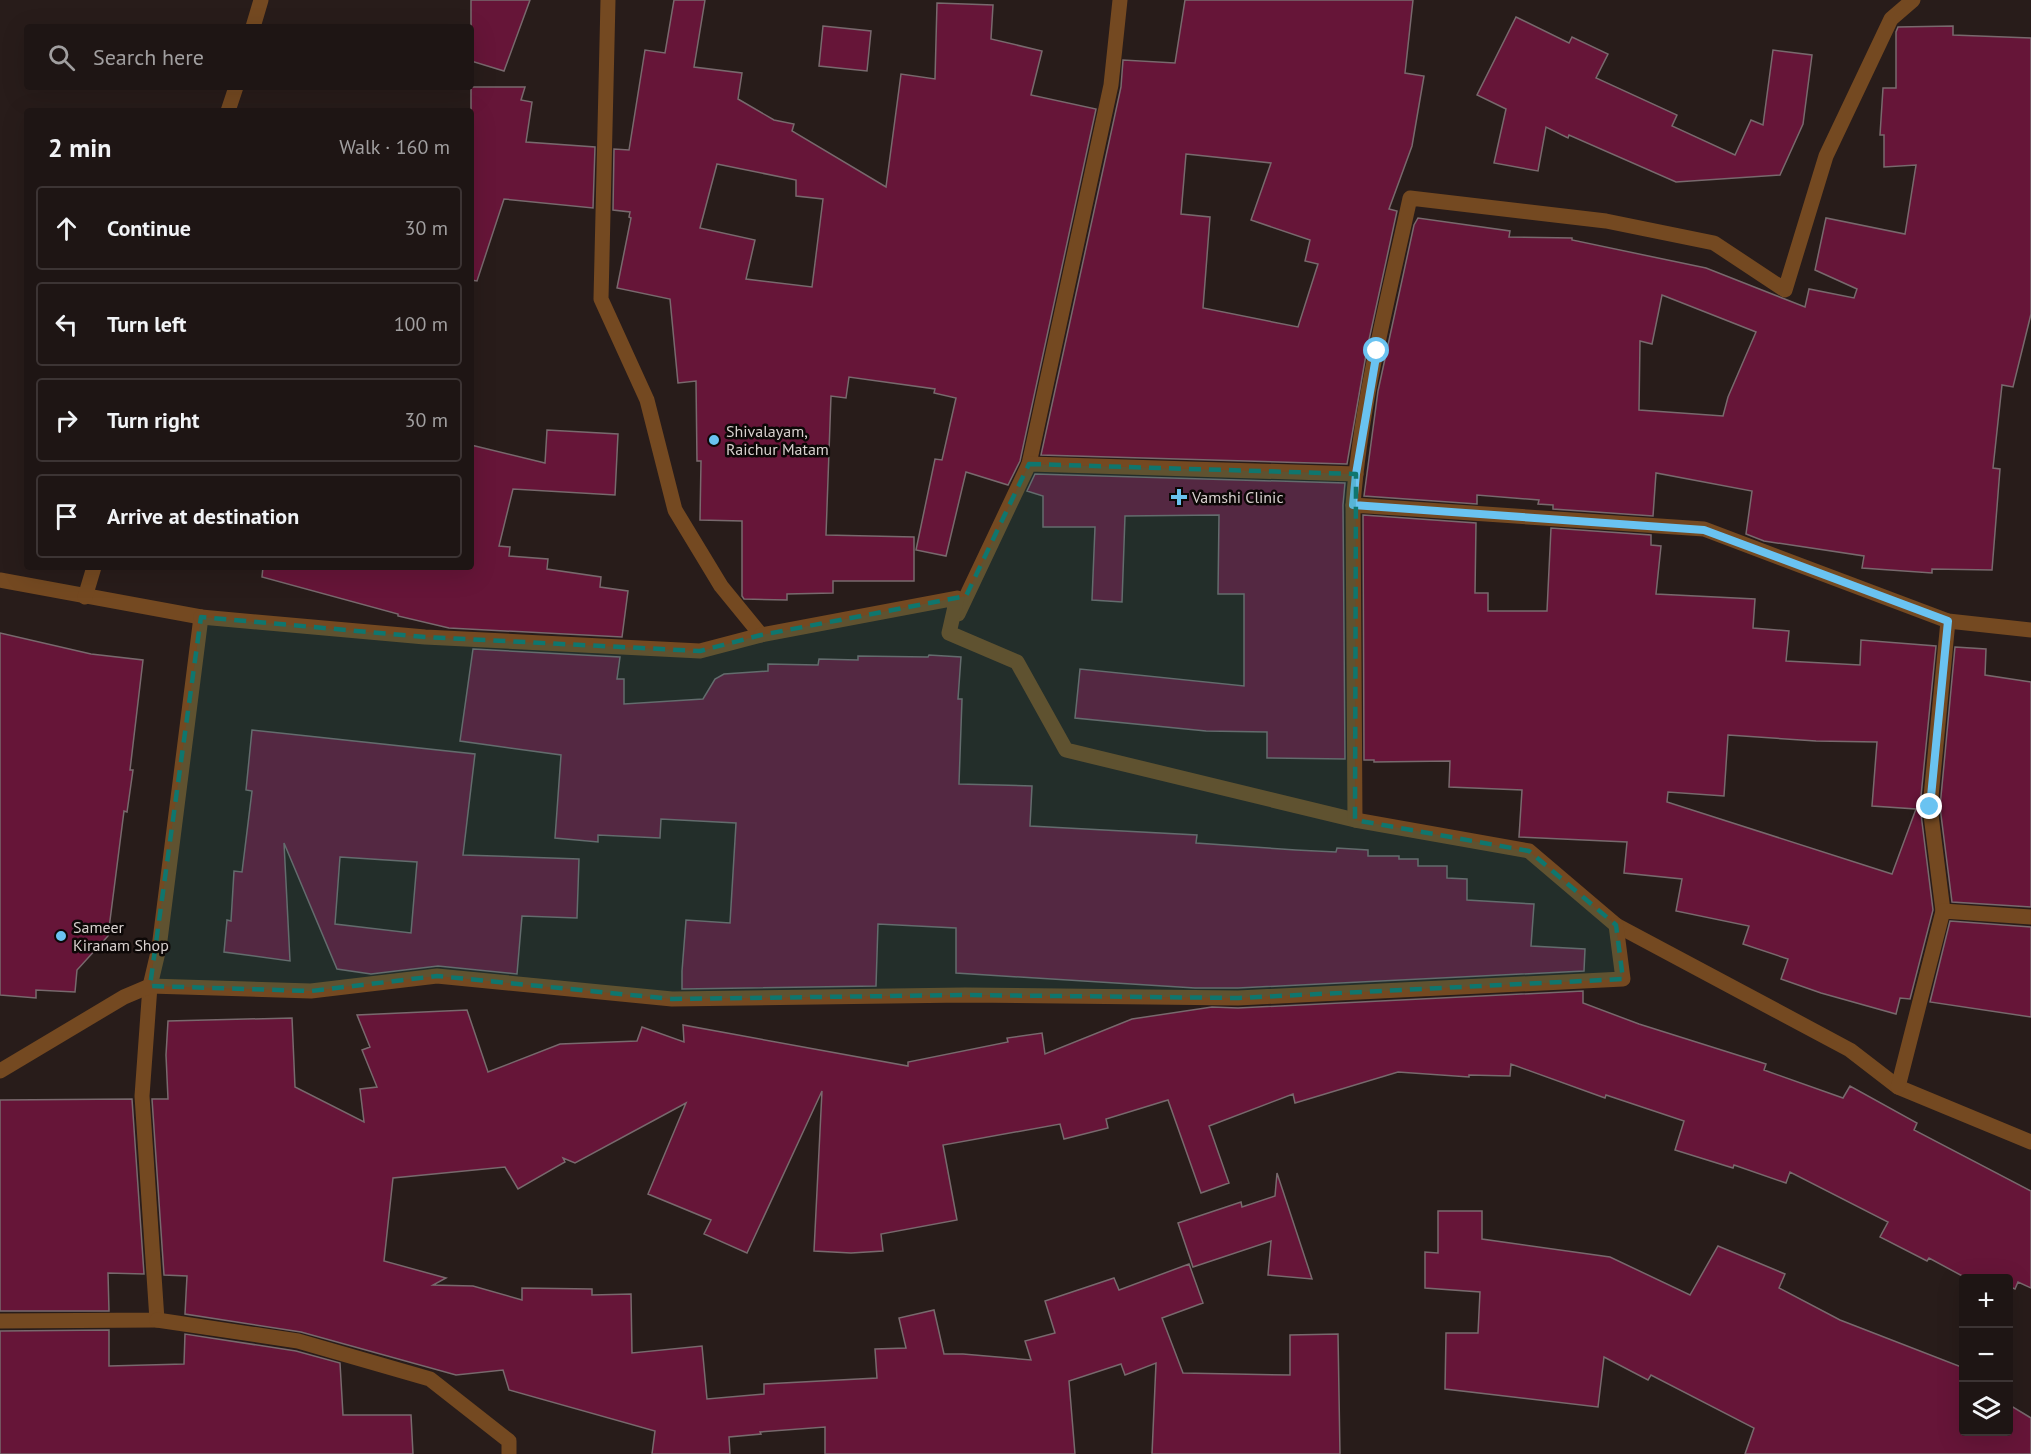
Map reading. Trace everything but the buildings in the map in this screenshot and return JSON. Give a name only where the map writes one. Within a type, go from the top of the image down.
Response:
[{"type":"street","points":[[254,24],[261,0]]},
{"type":"street","points":[[608,0],[601,299],[647,400],[675,510],[721,586],[761,635]]},
{"type":"street","points":[[949,633],[1029,464],[1112,86],[1120,0]]},
{"type":"street","points":[[1355,820],[1353,505],[1356,474],[1377,351],[1410,198],[1606,221],[1714,243],[1785,290],[1826,156],[1891,20],[1913,0]]},
{"type":"street","points":[[229,108],[235,90]]},
{"type":"street","points":[[1029,464],[1356,474]]},
{"type":"street","points":[[1353,505],[1704,530],[1948,621],[2031,630]]},
{"type":"street","points":[[85,597],[93,570]]},
{"type":"street","points":[[0,580],[201,617],[425,637],[700,651],[761,635],[957,598],[949,633]]},
{"type":"street","points":[[157,1320],[142,1096],[150,986],[159,948],[201,617]]},
{"type":"street","points":[[1898,1087],[1943,911],[1930,807],[1948,621]]},
{"type":"street","points":[[949,633],[1017,662],[1066,750],[1355,820],[1529,851],[1616,925],[1851,1050],[1898,1087],[2031,1142]]},
{"type":"street","points":[[1943,911],[2031,917]]},
{"type":"street","points":[[0,1071],[124,997],[150,986],[310,991],[437,976],[672,999],[965,995],[1238,998],[1623,980],[1616,925]]},
{"type":"street","points":[[0,1321],[157,1320],[298,1341],[430,1379],[509,1441],[509,1454]]},
{"type":"highlighted area","points":[[1029,464],[1356,474],[1355,820],[1529,851],[1616,925],[1623,979],[1238,998],[965,995],[672,999],[437,976],[311,991],[150,986],[201,617],[425,637],[700,651],[761,635],[966,596]]},
{"type":"place","name":"Shivalayam, Raichur Matam","points":[[714,440]]},
{"type":"place","name":"Vamshi Clinic","points":[[1179,497]]},
{"type":"place","name":"Sameer Kiranam Shop","points":[[61,936]]},
{"type":"route","points":[[1377,351],[1356,474],[1353,505],[1704,530],[1948,621],[1930,807]]}]
